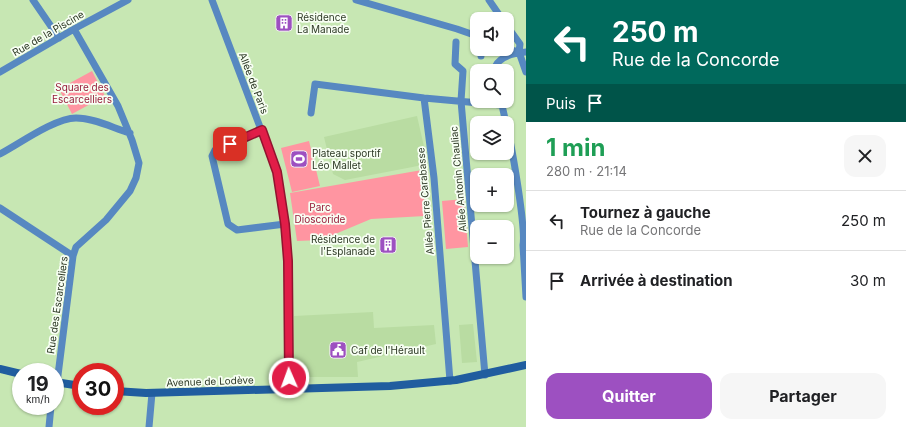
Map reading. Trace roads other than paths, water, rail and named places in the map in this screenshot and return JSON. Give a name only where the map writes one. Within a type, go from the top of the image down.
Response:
[{"type":"street","points":[[33,0],[59,38]]},
{"type":"street","name":"Rue de la Piscine","points":[[0,72],[128,0]]},
{"type":"street","name":"Allée de Paris","points":[[212,0],[277,172],[285,224],[288,261],[290,389]]},
{"type":"street","points":[[356,0],[470,34]]},
{"type":"street","points":[[488,0],[497,12]]},
{"type":"street","name":"Rue des Escarceliers","points":[[59,363],[73,256],[76,247],[106,220],[130,191],[136,178],[139,163],[130,134],[118,106],[74,29]]},
{"type":"street","points":[[514,36],[520,44],[526,69]]},
{"type":"street","name":"Allée Antonin Chauliac","points":[[456,42],[455,64],[463,72],[461,102],[485,375]]},
{"type":"street","points":[[497,64],[507,56],[522,52]]},
{"type":"street","points":[[311,113],[315,84],[470,102]]},
{"type":"street","name":"Allée Pierre Carabasse","points":[[424,98],[434,178],[450,381]]},
{"type":"street","points":[[0,154],[44,129],[68,119],[76,118],[89,120],[130,134]]},
{"type":"street","points":[[262,130],[215,150],[212,156],[228,224],[231,228],[237,230],[285,224]]},
{"type":"street","points":[[514,155],[523,210],[526,297]]},
{"type":"street","points":[[0,208],[73,256]]},
{"type":"street","name":"Avenue de Lodève","points":[[124,391],[152,393],[390,386],[450,381],[485,375],[526,365]]},
{"type":"street","points":[[0,369],[12,372]]},
{"type":"street","points":[[149,427],[152,393]]},
{"type":"street","points":[[49,427],[50,415]]},
{"type":"place","name":"Résidence La Manade","points":[[284,23]]},
{"type":"place","name":"Plateau sportif Léo Mallet","points":[[299,159]]},
{"type":"place","name":"Résidence de l'Esplanade","points":[[388,245]]},
{"type":"place","name":"Caf de l'Hérault","points":[[338,350]]},
{"type":"park label","name":"Square des Escarcelliers","points":[[82,92]]},
{"type":"park label","name":"Parc Dioscoride","points":[[320,212]]}]
